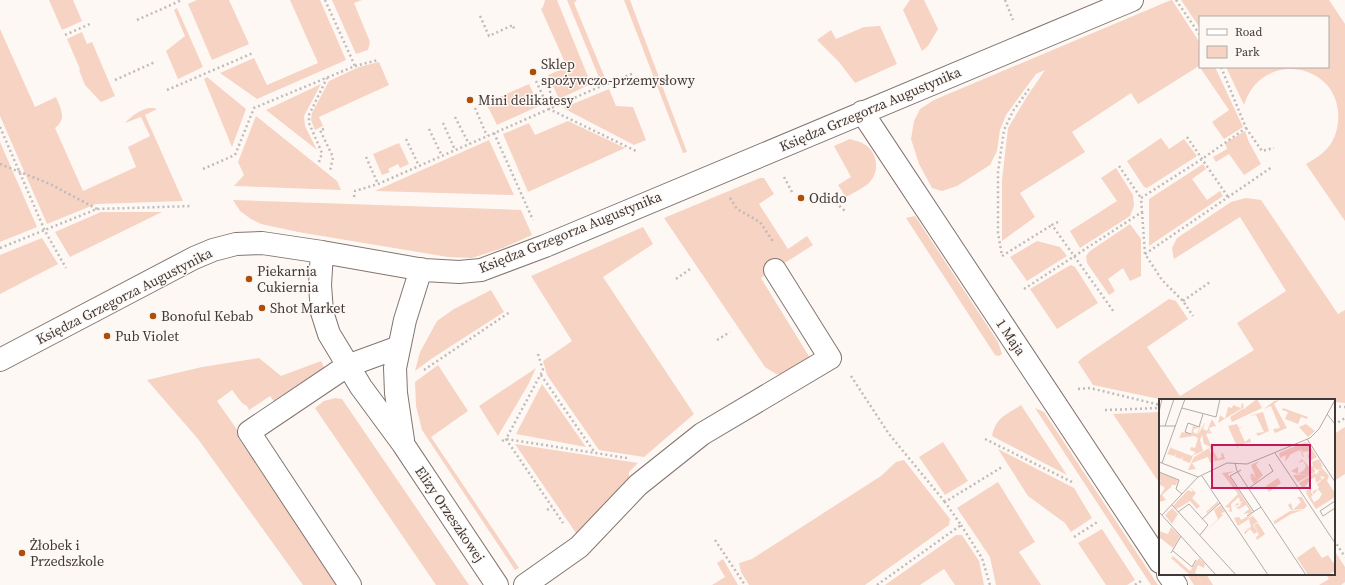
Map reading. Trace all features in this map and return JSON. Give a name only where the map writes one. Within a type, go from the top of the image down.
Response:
[{"type":"street","name":"Księdza Grzegorza Augustynika","points":[[0,360],[194,258],[213,250],[236,244],[262,243],[421,269],[459,272],[481,270],[545,246],[1132,0]]},
{"type":"street","name":"1 Maja","points":[[862,112],[1159,560]]},
{"type":"street","name":"Elizy Orzeszkowej","points":[[322,252],[320,285],[322,312],[329,334],[361,388],[403,444],[497,585]]},
{"type":"street","name":"Elizy Orzeszkowej","points":[[403,444],[394,368],[405,320],[421,269]]},
{"type":"street","points":[[525,585],[579,546],[638,485],[702,434],[830,358],[775,270]]},
{"type":"street","points":[[350,585],[249,432],[347,366],[399,348]]},
{"type":"street","points":[[1169,575],[1176,585]]},
{"type":"path","points":[[137,20],[182,0]]},
{"type":"path","points":[[325,0],[355,66]]},
{"type":"path","points":[[1005,0],[1014,20]]},
{"type":"path","points":[[1176,0],[1199,34]]},
{"type":"path","points":[[480,16],[489,36],[513,25],[514,29]]},
{"type":"path","points":[[65,35],[90,24]]},
{"type":"path","points":[[167,90],[253,53]]},
{"type":"path","points":[[203,169],[235,155],[254,108],[355,66],[378,60]]},
{"type":"path","points":[[115,80],[155,62]]},
{"type":"path","points":[[1221,68],[1246,128],[1262,151],[1274,148]]},
{"type":"path","points":[[354,197],[355,191],[378,184],[634,73]]},
{"type":"path","points":[[544,77],[556,106]]},
{"type":"path","points":[[319,162],[322,153],[309,123],[309,115],[326,78]]},
{"type":"path","points":[[536,81],[549,109],[638,152]]},
{"type":"path","points":[[1029,89],[1013,111],[1004,130],[998,172],[998,233],[1002,256],[1058,222]]},
{"type":"path","points":[[475,108],[488,136]]},
{"type":"path","points":[[455,117],[469,144]]},
{"type":"path","points":[[443,123],[455,150]]},
{"type":"path","points":[[0,127],[45,231],[66,268]]},
{"type":"path","points":[[1141,198],[1202,159],[1246,128]]},
{"type":"path","points":[[324,129],[320,130],[333,158],[330,171]]},
{"type":"path","points":[[429,129],[442,156]]},
{"type":"path","points":[[494,133],[536,225]]},
{"type":"path","points":[[1187,137],[1228,197]]},
{"type":"path","points":[[406,139],[419,166]]},
{"type":"path","points":[[366,158],[378,184]]},
{"type":"path","points":[[0,164],[50,184],[97,209]]},
{"type":"path","points":[[1119,166],[1141,198],[1145,254],[1162,280],[1183,301],[1193,316]]},
{"type":"path","points":[[1145,254],[1272,167]]},
{"type":"path","points":[[784,177],[792,192]]},
{"type":"path","points":[[729,196],[736,209],[760,222],[774,244],[778,258],[775,270]]},
{"type":"path","points":[[832,199],[846,212]]},
{"type":"path","points":[[0,248],[97,209],[192,206]]},
{"type":"path","points":[[1024,289],[1142,212]]},
{"type":"path","points":[[1052,225],[1114,312]]},
{"type":"path","points":[[676,279],[690,269]]},
{"type":"path","points":[[1183,301],[1210,282]]},
{"type":"path","points":[[421,372],[510,312]]},
{"type":"path","points":[[717,340],[730,332]]},
{"type":"path","points":[[462,343],[464,347]]},
{"type":"path","points":[[502,441],[506,439],[544,370],[538,354]]},
{"type":"path","points":[[830,358],[843,364],[889,434],[945,502],[982,558],[990,585]]},
{"type":"path","points":[[541,375],[595,453]]},
{"type":"path","points":[[1046,391],[1090,388],[1159,404]]},
{"type":"path","points":[[1335,406],[1345,407]]},
{"type":"path","points":[[1105,410],[1159,408]]},
{"type":"path","points":[[1335,424],[1345,418]]},
{"type":"path","points":[[506,439],[665,464]]},
{"type":"path","points":[[506,439],[579,546]]},
{"type":"path","points":[[984,439],[1077,485]]},
{"type":"path","points":[[945,502],[1002,467]]},
{"type":"path","points":[[547,510],[552,506]]},
{"type":"path","points":[[1074,538],[1101,520]]},
{"type":"path","points":[[877,585],[961,525]]},
{"type":"path","points":[[715,540],[745,585]]},
{"type":"path","points":[[1335,542],[1345,557]]},
{"type":"path","points":[[1135,585],[1141,581]]},
{"type":"green space","points":[[49,0],[73,0],[82,21],[62,30]]},
{"type":"green space","points":[[197,0],[229,0],[249,44],[212,60],[188,4]]},
{"type":"green space","points":[[290,0],[320,0],[346,60],[257,99],[220,73],[254,58],[267,85],[318,63]]},
{"type":"green space","points":[[332,0],[362,0],[354,3],[370,42],[368,50],[356,54]]},
{"type":"green space","points":[[545,0],[557,0],[591,84],[559,99],[548,75],[567,67],[541,9]]},
{"type":"green space","points":[[567,0],[577,0],[574,3],[605,78],[600,80]]},
{"type":"green space","points":[[624,0],[630,0],[687,152],[683,153]]},
{"type":"green space","points":[[910,0],[924,0],[938,29],[928,46],[922,51],[903,10]]},
{"type":"green space","points":[[1171,0],[1199,41],[1199,66],[1138,104],[1131,93],[1072,132],[1085,152],[1020,193],[1035,217],[1002,241],[1002,180],[1008,128],[1045,70],[1036,74],[1006,115],[1000,130],[997,151],[990,165],[957,186],[942,191],[932,188],[919,164],[911,139],[914,121],[920,109],[934,100]]},
{"type":"green space","points":[[1181,0],[1329,0],[1345,24],[1345,221],[1306,164],[1325,151],[1336,134],[1338,122],[1336,102],[1328,87],[1316,76],[1300,70],[1283,70],[1267,75],[1253,87],[1244,105],[1226,68],[1329,68],[1329,16],[1199,16],[1199,27]]},
{"type":"green space","points":[[177,8],[203,67],[178,79],[166,51],[185,36],[174,10]]},
{"type":"green space","points":[[880,26],[897,64],[855,83],[839,62],[817,40],[831,30],[836,39],[864,27]]},
{"type":"green space","points":[[0,29],[35,107],[56,97],[62,117],[59,125],[55,128],[83,191],[136,167],[128,147],[150,136],[141,117],[125,123],[140,112],[148,108],[153,108],[157,109],[145,115],[183,201],[96,204],[47,224],[0,116]]},
{"type":"green space","points":[[82,32],[87,44],[92,42],[115,96],[101,102],[85,85],[67,39]]},
{"type":"green space","points":[[379,62],[389,85],[319,117],[323,126],[315,130],[311,120],[312,113],[329,81],[359,67]]},
{"type":"green space","points":[[1200,68],[1215,68],[1243,127],[1224,139],[1212,122],[1229,110]]},
{"type":"green space","points":[[207,77],[246,109],[232,147],[204,79]]},
{"type":"green space","points":[[321,84],[304,116],[305,126],[317,150],[266,110]]},
{"type":"green space","points":[[529,84],[539,106],[497,125],[486,103]]},
{"type":"green space","points":[[609,89],[616,106],[633,107],[646,140],[634,145],[563,108]]},
{"type":"green space","points":[[256,116],[337,181],[341,190],[234,186],[244,175],[238,162]]},
{"type":"green space","points":[[568,121],[625,148],[528,192],[503,134],[529,123],[535,135]]},
{"type":"green space","points":[[1245,131],[1261,164],[1244,175],[1229,154],[1216,162],[1213,157],[1227,149],[1225,143]]},
{"type":"green space","points":[[1161,138],[1169,149],[1184,139],[1197,156],[1147,188],[1144,187],[1127,161]]},
{"type":"green space","points":[[850,139],[867,146],[871,150],[875,159],[876,169],[870,182],[846,197],[838,185],[851,177],[834,146]]},
{"type":"green space","points":[[489,140],[514,195],[375,191]]},
{"type":"green space","points":[[0,142],[37,227],[0,242]]},
{"type":"green space","points":[[399,143],[409,164],[400,168],[398,164],[388,169],[390,172],[382,175],[373,154]]},
{"type":"green space","points":[[1203,164],[1206,169],[1192,179],[1207,200],[1220,191],[1223,196],[1149,246],[1149,199]]},
{"type":"green space","points":[[1116,168],[1133,195],[1134,206],[1130,216],[1080,248],[1070,231],[1117,201],[1101,178]]},
{"type":"green space","points":[[760,178],[764,178],[774,194],[759,204],[788,249],[807,236],[813,245],[761,278],[810,358],[783,374],[776,374],[765,367],[664,218]]},
{"type":"green space","points":[[1246,198],[1261,200],[1338,314],[1345,310],[1345,403],[1335,402],[1335,399],[1306,398],[1159,399],[1093,385],[1078,362],[1169,299],[1176,301],[1188,319],[1147,347],[1180,396],[1254,350],[1237,323],[1286,291],[1240,217],[1174,259],[1172,248],[1177,238],[1231,202]]},
{"type":"green space","points":[[233,200],[521,210],[532,235],[503,248],[472,258],[448,257],[298,232],[261,224],[240,211]]},
{"type":"green space","points":[[101,212],[162,212],[70,257],[55,232]]},
{"type":"green space","points":[[915,216],[998,342],[1002,354],[999,356],[995,355],[906,218]]},
{"type":"green space","points":[[1130,224],[1141,239],[1141,276],[1130,281],[1123,268],[1108,279],[1115,291],[1109,295],[1087,263],[1086,256],[1090,251]]},
{"type":"green space","points":[[643,227],[653,244],[603,277],[694,414],[644,457],[599,450],[547,375],[543,361],[572,341],[531,276]]},
{"type":"green space","points":[[42,238],[58,264],[0,294],[0,255]]},
{"type":"green space","points":[[1037,241],[1060,247],[1067,256],[1027,281],[1010,257]]},
{"type":"green space","points":[[1071,265],[1075,267],[1098,303],[1057,329],[1030,289]]},
{"type":"green space","points":[[491,290],[504,312],[415,371],[420,352],[437,321],[454,309]]},
{"type":"green space","points":[[259,358],[281,376],[321,361],[326,371],[277,406],[270,396],[249,410],[232,390],[217,401],[238,431],[238,438],[338,585],[303,585],[198,439],[147,380],[202,367]]},
{"type":"green space","points":[[438,365],[468,411],[431,437],[519,568],[515,570],[422,430],[416,406],[415,382]]},
{"type":"green space","points":[[536,368],[528,385],[498,436],[479,406]]},
{"type":"green space","points":[[542,384],[586,447],[516,434]]},
{"type":"green space","points":[[335,398],[342,399],[469,585],[436,585],[315,408],[324,401]]},
{"type":"green space","points":[[1021,405],[1067,475],[992,436],[999,420]]},
{"type":"green space","points":[[1035,408],[1044,412],[1158,585],[1151,585]]},
{"type":"green space","points":[[1159,412],[1159,483],[1113,414]]},
{"type":"green space","points":[[1345,427],[1345,474],[1335,480],[1335,433]]},
{"type":"green space","points":[[943,442],[968,481],[945,495],[919,457]]},
{"type":"green space","points":[[515,444],[638,463],[629,472],[629,482],[578,536]]},
{"type":"green space","points":[[998,449],[1074,488],[1092,518],[1071,532],[1065,523],[1028,496]]},
{"type":"green space","points":[[904,460],[950,519],[949,525],[865,585],[749,585],[741,572],[739,563],[752,559],[881,476],[896,462]]},
{"type":"green space","points":[[998,482],[1035,542],[1019,552],[1041,585],[996,585],[990,557],[957,508]]},
{"type":"green space","points":[[1102,529],[1135,580],[1127,585],[1106,585],[1078,543]]},
{"type":"green space","points":[[956,535],[962,535],[979,561],[984,585],[955,585],[944,569],[920,585],[885,585]]},
{"type":"green space","points":[[1335,552],[1345,567],[1345,582],[1341,585],[1319,585],[1329,579],[1327,575],[1335,575]]},
{"type":"green space","points":[[723,559],[738,585],[712,585],[725,577],[717,563]]},
{"type":"green space","points":[[1188,575],[1207,575],[1213,585],[1194,585]]},
{"type":"place","name":"Sklep spożywczo-przemysłowy","points":[[533,72]]},
{"type":"place","name":"Mini delikatesy","points":[[470,100]]},
{"type":"place","name":"Odido","points":[[801,198]]},
{"type":"place","name":"Piekarnia Cukiernia","points":[[249,279]]},
{"type":"place","name":"Shot Market","points":[[262,308]]},
{"type":"place","name":"Bonoful Kebab","points":[[153,316]]},
{"type":"place","name":"Pub Violet","points":[[107,336]]},
{"type":"place","name":"Żłobek i Przedszkole","points":[[22,553]]}]
